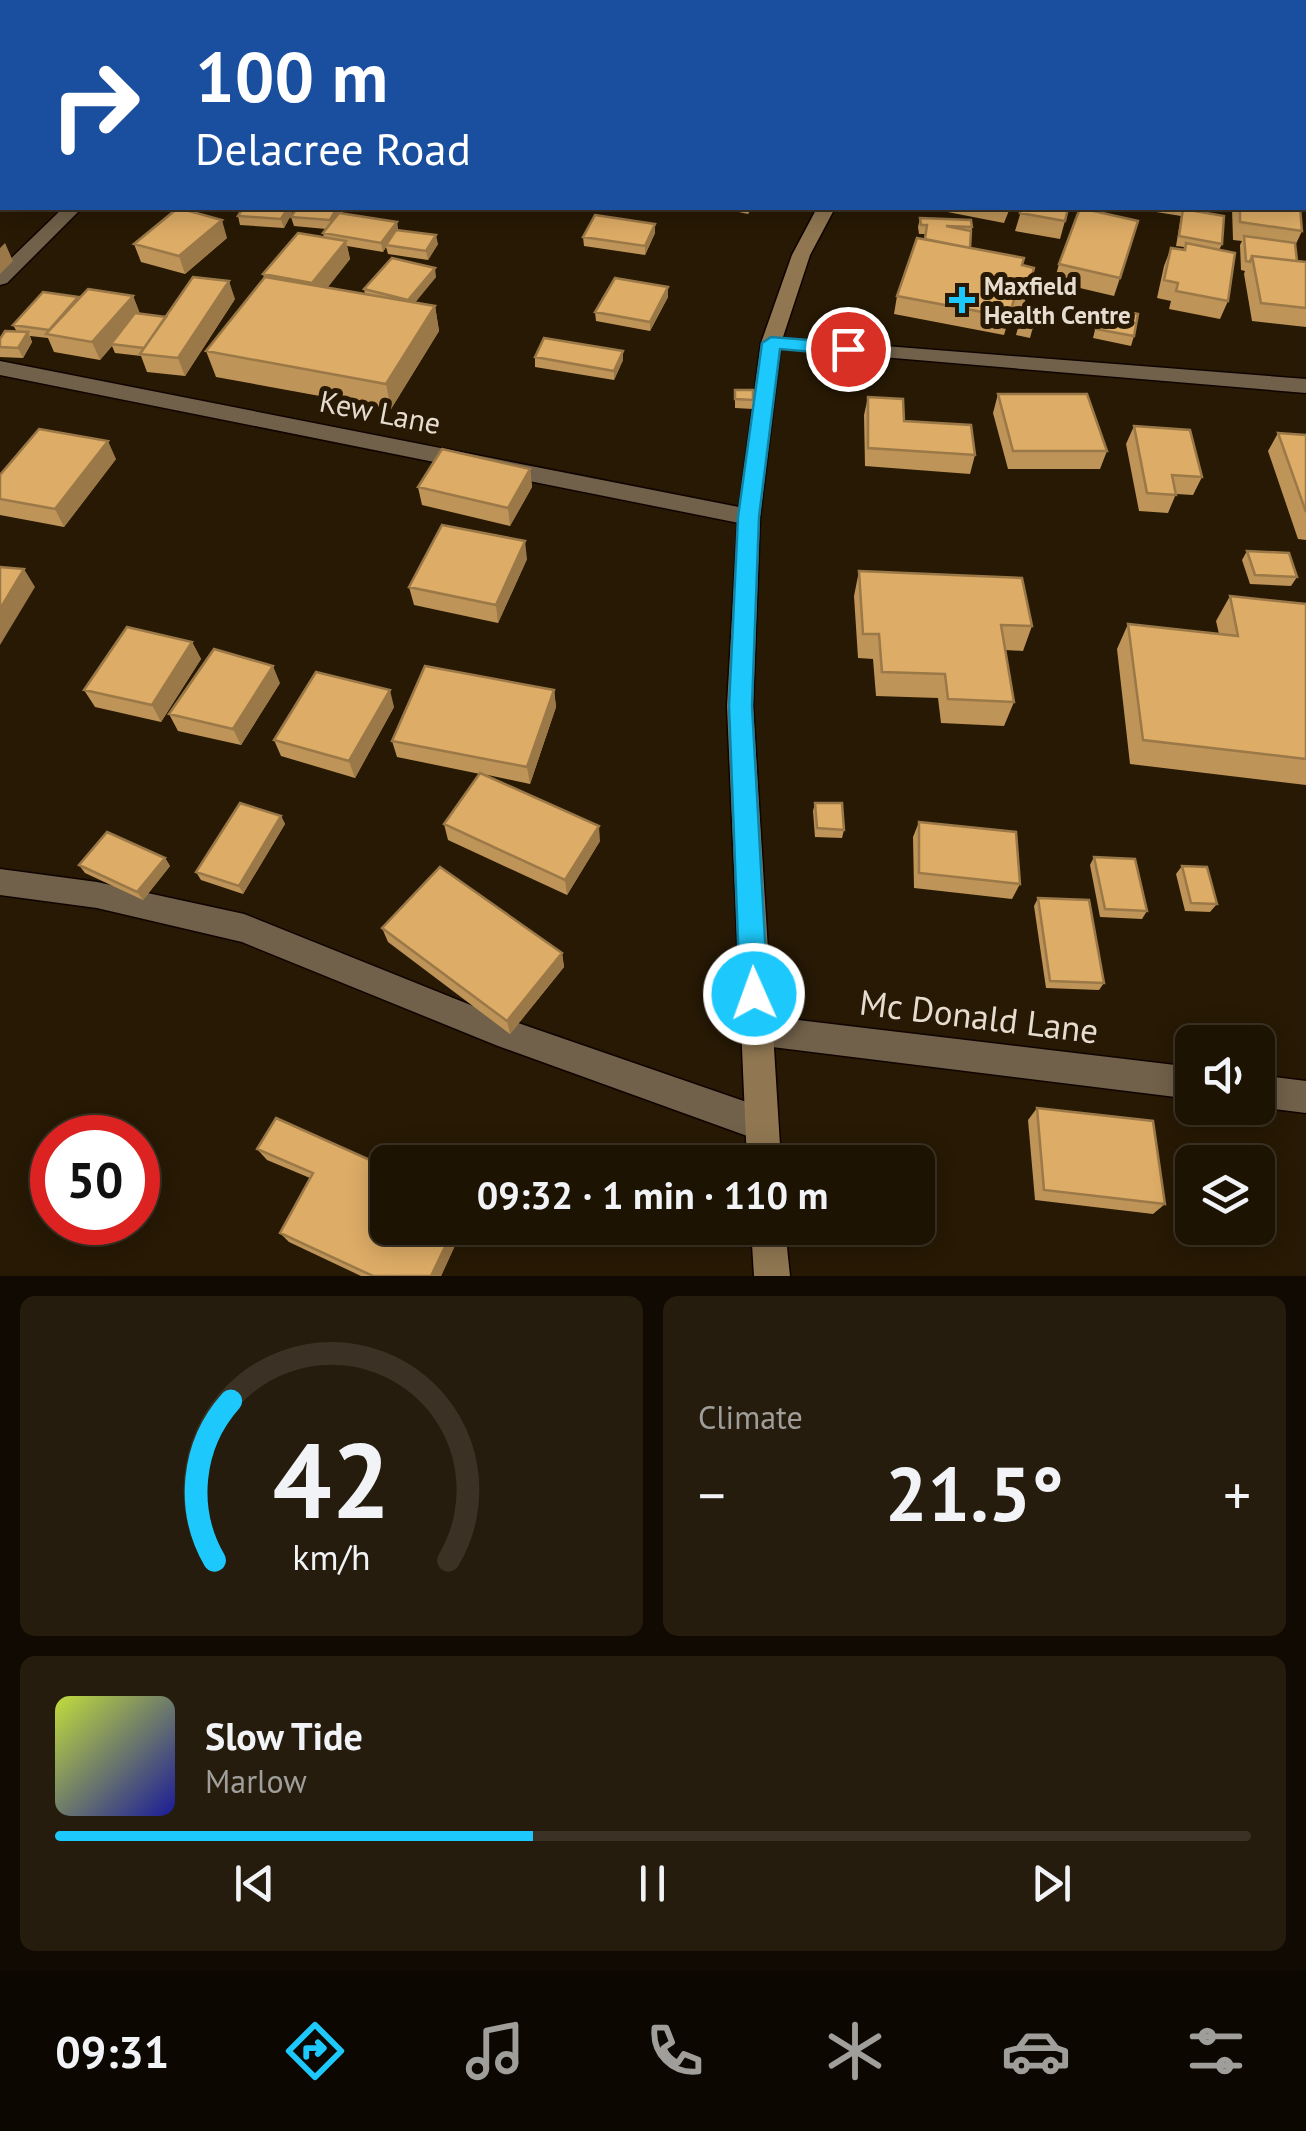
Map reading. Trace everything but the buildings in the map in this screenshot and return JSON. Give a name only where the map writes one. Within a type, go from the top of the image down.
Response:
[{"type":"main road","points":[[763,1145],[740,706],[748,517],[771,343],[801,255],[825,210]]},
{"type":"main road","points":[[769,1245],[772,1276]]},
{"type":"street","points":[[0,279],[71,210]]},
{"type":"street","points":[[771,343],[1306,386]]},
{"type":"street","name":"Kew Lane","points":[[0,368],[748,517]]},
{"type":"street","points":[[0,882],[97,896],[244,928],[498,1031],[762,1124]]},
{"type":"street","name":"Mc Donald Lane","points":[[756,1030],[1175,1081]]},
{"type":"street","points":[[1275,1093],[1306,1097]]},
{"type":"place","name":"Maxfield Health Centre","points":[[962,300]]},
{"type":"route","points":[[754,994],[740,706],[748,517],[771,343],[848,349]]}]
